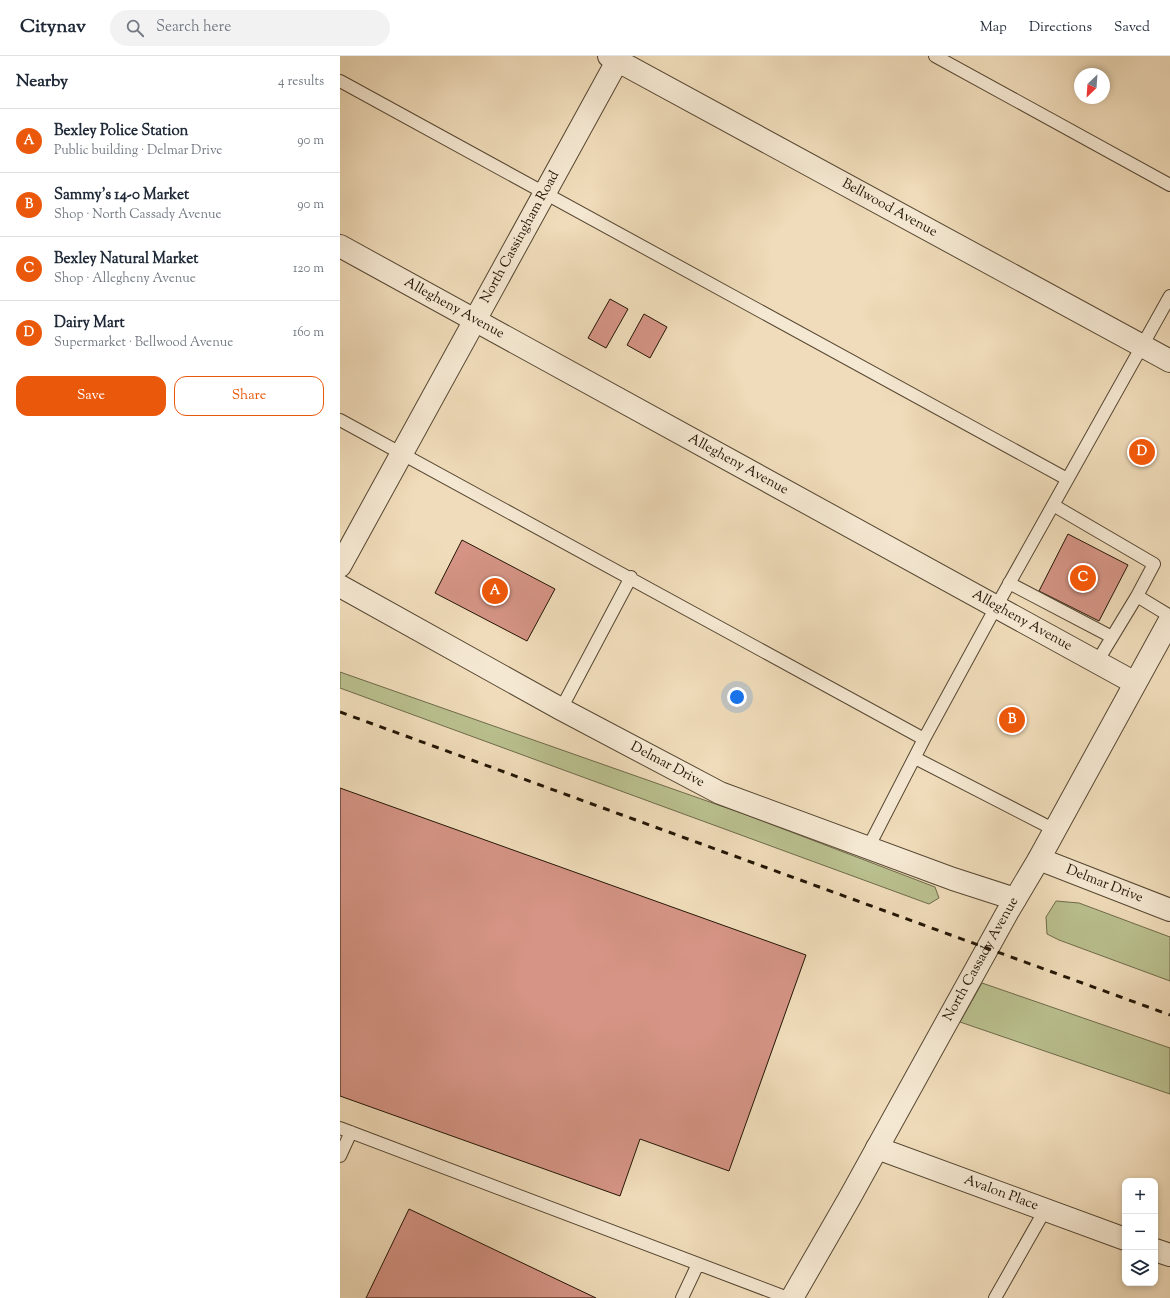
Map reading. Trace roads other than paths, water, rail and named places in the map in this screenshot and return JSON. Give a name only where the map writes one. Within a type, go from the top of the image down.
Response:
[{"type":"street","name":"North Cassingham Road","points":[[340,566],[544,194],[616,58]]},
{"type":"street","name":"Bellwood Avenue","points":[[616,58],[1170,361]]},
{"type":"street","name":"Allegheny Avenue","points":[[340,246],[1135,683]]},
{"type":"street","name":"Delmar Drive","points":[[340,586],[561,709],[720,793],[953,879],[1015,899]]},
{"type":"street","name":"North Cassady Avenue","points":[[792,1298],[1015,899],[1039,859],[1170,620]]},
{"type":"street","name":"Delmar Drive","points":[[1039,859],[1170,910]]},
{"type":"street","name":"Avalon Place","points":[[877,1148],[1122,1238]]},
{"type":"street","points":[[1158,1251],[1170,1255]]},
{"type":"lane","points":[[935,56],[1170,185]]},
{"type":"lane","points":[[340,81],[544,194],[704,279],[1068,479]]},
{"type":"lane","points":[[868,848],[924,739],[1009,582],[1170,296]]},
{"type":"lane","points":[[340,420],[631,577],[924,739]]},
{"type":"lane","points":[[1053,505],[1154,564],[1137,596],[1097,662]]},
{"type":"lane","points":[[561,709],[631,577]]},
{"type":"lane","points":[[1009,582],[1112,637]]},
{"type":"lane","points":[[1137,596],[1170,616]]},
{"type":"lane","points":[[915,758],[1055,830]]},
{"type":"lane","points":[[340,1156],[346,1130],[788,1298]]},
{"type":"lane","points":[[996,1298],[1045,1210]]},
{"type":"lane","points":[[682,1298],[698,1264]]},
{"type":"railway","points":[[340,712],[1170,1015]]},
{"type":"place","name":"Dairy Mart","points":[[1142,452]]},
{"type":"place","name":"Bexley Natural Market","points":[[1083,578]]},
{"type":"place","name":"Bexley Police Station","points":[[495,591]]},
{"type":"place","name":"Sammy's 14-0 Market","points":[[1012,720]]}]
